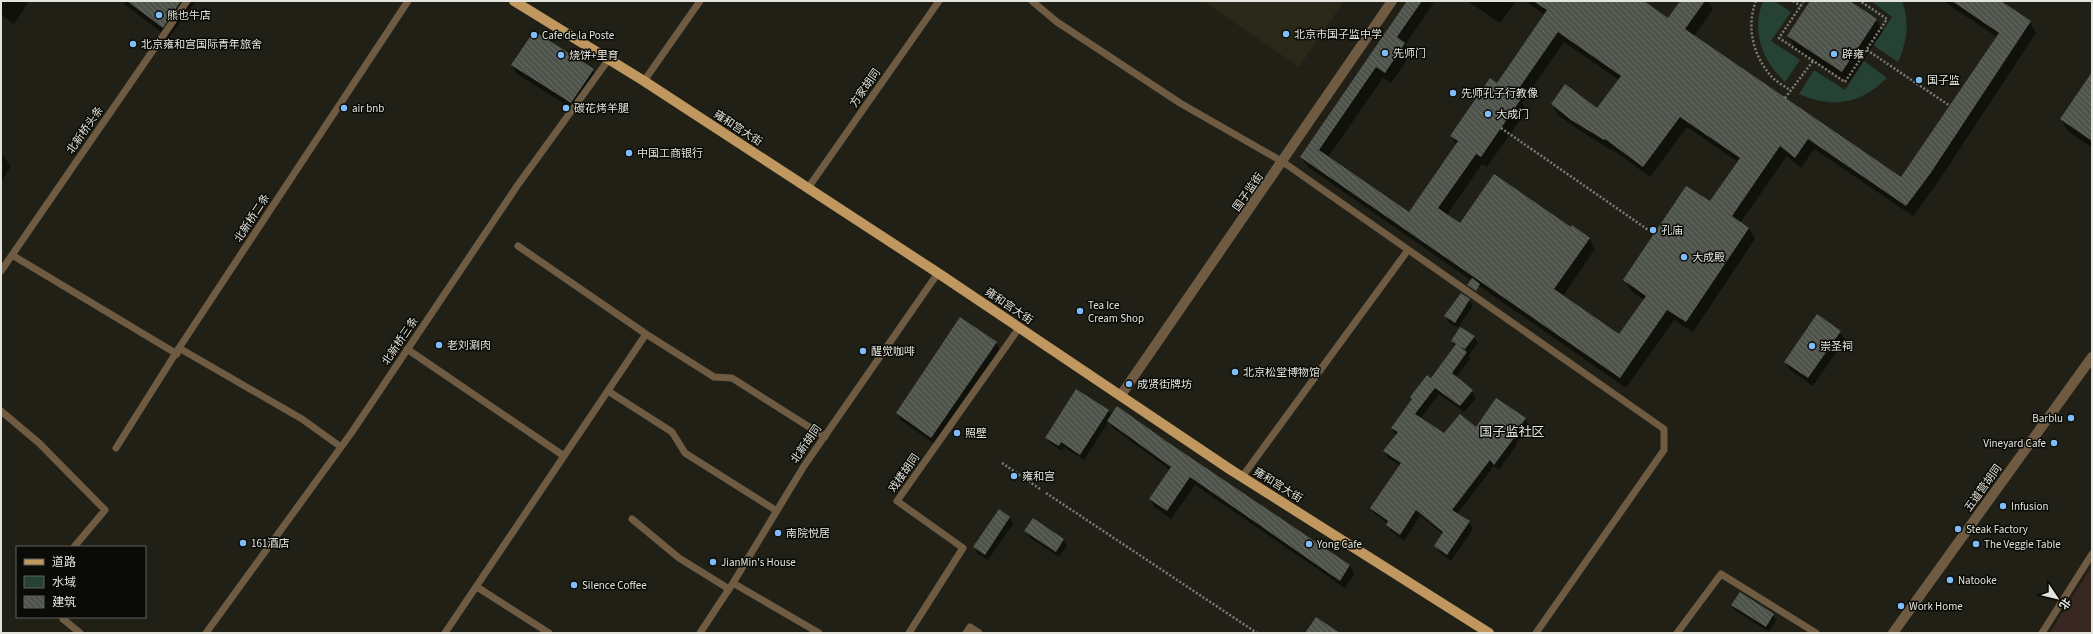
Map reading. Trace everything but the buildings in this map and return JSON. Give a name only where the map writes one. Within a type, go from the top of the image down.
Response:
[{"type":"main road","name":"雍和宫大街","points":[[514,1],[644,81],[938,273],[1242,477],[1489,633]]},
{"type":"street","name":"国子监街","points":[[1121,395],[1283,162],[1392,1]]},
{"type":"street","name":"五道营胡同","points":[[1893,633],[2092,357]]},
{"type":"lane","name":"北新桥头条","points":[[1,271],[187,1]]},
{"type":"lane","name":"北新桥二条","points":[[116,448],[408,1]]},
{"type":"lane","points":[[644,81],[700,1]]},
{"type":"lane","name":"方家胡同","points":[[808,188],[939,1]]},
{"type":"lane","points":[[1032,1],[1057,22],[1180,103],[1283,162],[1664,429],[1664,450],[1536,633]]},
{"type":"lane","name":"北新桥三条","points":[[206,633],[341,447],[517,186],[609,59]]},
{"type":"lane","points":[[518,246],[646,334],[714,377],[732,378],[826,436]]},
{"type":"lane","points":[[1242,477],[1408,250]]},
{"type":"lane","points":[[12,255],[178,351],[302,419],[341,447]]},
{"type":"lane","name":"北新胡同","points":[[700,633],[731,586],[804,466],[938,273]]},
{"type":"lane","name":"戏楼胡同","points":[[909,633],[963,548],[897,501],[1019,328]]},
{"type":"lane","points":[[445,633],[646,334]]},
{"type":"lane","points":[[408,349],[564,456]]},
{"type":"lane","points":[[608,391],[672,432],[685,452],[777,511]]},
{"type":"lane","points":[[1,411],[39,443],[105,510],[75,546]]},
{"type":"lane","points":[[632,519],[679,558],[819,633]]},
{"type":"lane","points":[[2042,633],[2092,554]]},
{"type":"lane","points":[[1677,633],[1721,574],[1816,633]]},
{"type":"lane","points":[[477,587],[549,633]]},
{"type":"lane","points":[[64,618],[80,633]]},
{"type":"lane","points":[[966,633],[970,627],[979,633]]},
{"type":"path","points":[[1756,1],[1751,34],[1757,54],[1771,76],[1790,90]]},
{"type":"path","points":[[1793,1],[1801,6]]},
{"type":"path","points":[[1804,1],[1779,38],[1845,82],[1887,19],[1860,1]]},
{"type":"path","points":[[1867,50],[1950,106]]},
{"type":"path","points":[[1785,98],[1813,60]]},
{"type":"path","points":[[1501,128],[1654,234]]},
{"type":"path","points":[[1002,463],[1040,489]]},
{"type":"path","points":[[1046,493],[1257,633]]},
{"type":"shaded area","name":"北京市国子监中学","points":[[1203,1],[1344,1],[1299,67]]},
{"type":"shaded area","points":[[2092,566],[2092,633],[2050,633]]},
{"type":"water","points":[[1763,1],[1774,1],[1791,12],[1771,41],[1800,60],[1785,82],[1770,64],[1761,45],[1758,24]]},
{"type":"water","points":[[1871,1],[1902,1],[1907,24],[1904,47],[1898,62],[1873,45],[1892,17]]},
{"type":"water","points":[[1864,61],[1887,78],[1867,94],[1846,101],[1835,102],[1812,99],[1799,94],[1814,70],[1845,90]]},
{"type":"place","name":"熊也牛店","points":[[159,15]]},
{"type":"place","name":"北京市国子监中学","points":[[1286,34]]},
{"type":"place","name":"Cafe de la Poste","points":[[534,35]]},
{"type":"place","name":"北京雍和宫国际青年旅舍","points":[[133,44]]},
{"type":"place","name":"先师门","points":[[1385,53]]},
{"type":"place","name":"辟雍","points":[[1834,54]]},
{"type":"place","name":"烧饼+里育","points":[[561,55]]},
{"type":"place","name":"国子监","points":[[1919,80]]},
{"type":"place","name":"先师孔子行教像","points":[[1453,93]]},
{"type":"place","name":"air bnb","points":[[344,108]]},
{"type":"place","name":"碳花烤羊腿","points":[[566,108]]},
{"type":"place","name":"大成门","points":[[1488,114]]},
{"type":"place","name":"中国工商银行","points":[[629,153]]},
{"type":"place","name":"孔庙","points":[[1653,230]]},
{"type":"place","name":"大成殿","points":[[1684,257]]},
{"type":"place","name":"Tea Ice Cream Shop","points":[[1080,311]]},
{"type":"place","name":"老刘涮肉","points":[[439,345]]},
{"type":"place","name":"崇圣祠","points":[[1812,346]]},
{"type":"place","name":"醒觉咖啡","points":[[863,351]]},
{"type":"place","name":"北京松堂博物馆","points":[[1235,372]]},
{"type":"place","name":"成贤街牌坊","points":[[1129,384]]},
{"type":"place","name":"Barblu","points":[[2071,418]]},
{"type":"place","name":"照壁","points":[[957,433]]},
{"type":"place","name":"Vineyard Cafe","points":[[2054,443]]},
{"type":"place","name":"雍和宫","points":[[1014,476]]},
{"type":"place","name":"Infusion","points":[[2003,506]]},
{"type":"place","name":"Steak Factory","points":[[1958,529]]},
{"type":"place","name":"南院悦居","points":[[778,533]]},
{"type":"place","name":"161酒店","points":[[243,543]]},
{"type":"place","name":"Yong Cafe","points":[[1309,544]]},
{"type":"place","name":"The Veggie Table","points":[[1976,544]]},
{"type":"place","name":"JianMin's House","points":[[713,562]]},
{"type":"place","name":"Natooke","points":[[1950,580]]},
{"type":"place","name":"Silence Coffee","points":[[574,585]]},
{"type":"place","name":"Work Home","points":[[1901,606]]},
{"type":"district","name":"国子监社区","points":[[1512,432]]}]
